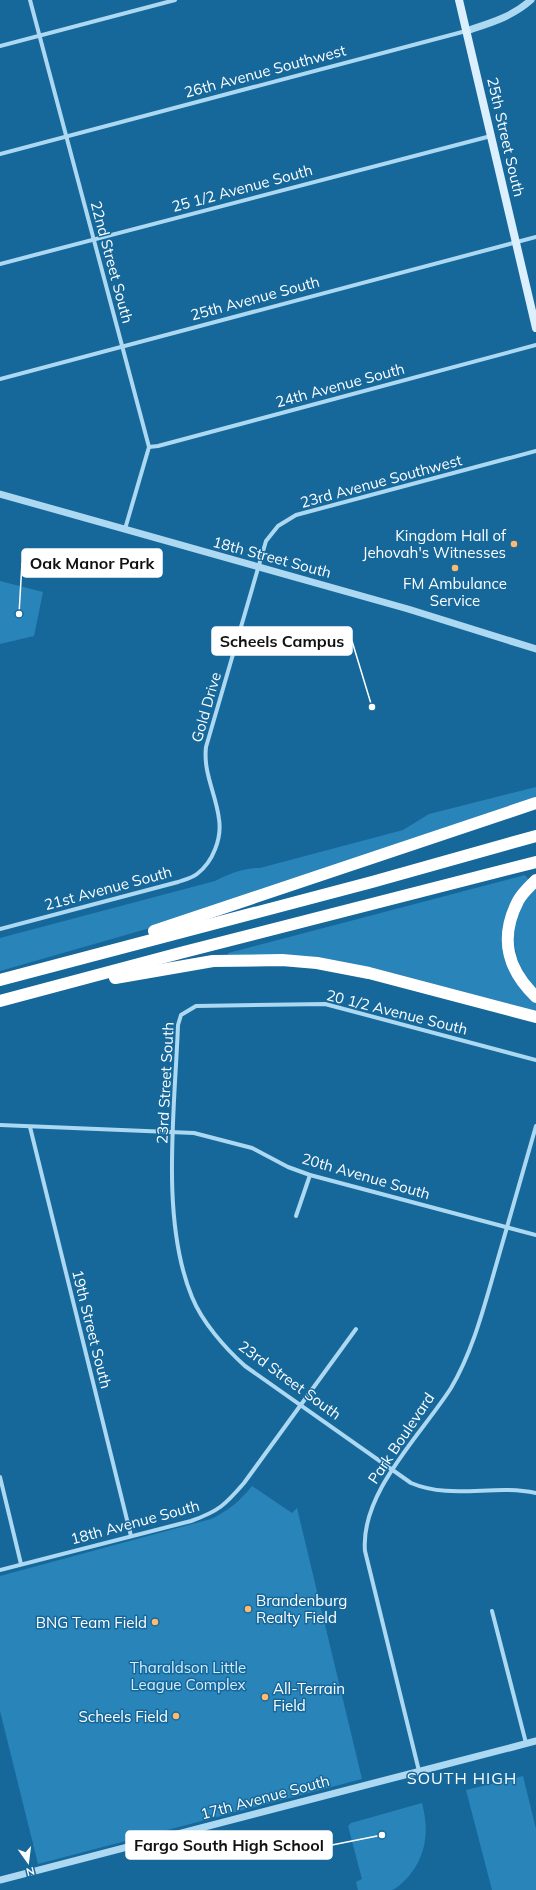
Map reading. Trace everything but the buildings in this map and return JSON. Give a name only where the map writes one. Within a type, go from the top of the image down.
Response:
[{"type":"highway","points":[[61,963],[536,803]]},
{"type":"highway","points":[[0,980],[372,882],[536,836]]},
{"type":"highway","points":[[0,1001],[536,862]]},
{"type":"highway","points":[[536,880],[518,900],[509,924],[507,945],[512,966],[526,987],[536,997]]},
{"type":"highway","points":[[37,992],[213,961],[282,960],[317,963],[369,973],[536,1017]]},
{"type":"main road","name":"25th Street South","points":[[459,0],[536,328]]},
{"type":"street","name":"22nd Street South","points":[[30,0],[149,447]]},
{"type":"street","points":[[0,46],[175,0]]},
{"type":"street","name":"26th Avenue Southwest","points":[[0,154],[466,31],[500,20],[515,12],[531,0]]},
{"type":"street","name":"25 1/2 Avenue South","points":[[0,264],[491,136]]},
{"type":"street","name":"25th Avenue South","points":[[0,378],[536,237]]},
{"type":"street","name":"24th Avenue South","points":[[149,447],[158,446],[536,345]]},
{"type":"street","points":[[126,529],[149,447]]},
{"type":"street","name":"23rd Avenue Southwest","points":[[258,567],[266,541],[278,526],[296,515],[536,451]]},
{"type":"street","name":"18th Street South","points":[[0,494],[415,611],[536,649]]},
{"type":"street","name":"Gold Drive","points":[[213,854],[219,837],[219,820],[204,759],[206,747],[258,567]]},
{"type":"street","name":"21st Avenue South","points":[[0,929],[178,882],[197,874],[205,866],[213,854]]},
{"type":"street","name":"20 1/2 Avenue South","points":[[239,1004],[325,1004],[536,1060]]},
{"type":"street","name":"23rd Street South","points":[[239,1004],[196,1006],[181,1015],[178,1026],[173,1203],[180,1262],[192,1298],[211,1328],[229,1352],[245,1366],[412,1483],[425,1489],[444,1492],[497,1489],[520,1490],[536,1493]]},
{"type":"street","name":"20th Avenue South","points":[[0,1125],[194,1133],[252,1148],[288,1167],[310,1175],[536,1235]]},
{"type":"street","name":"Park Boulevard","points":[[419,1771],[365,1551],[364,1541],[367,1521],[380,1488],[451,1387],[458,1373],[484,1311],[536,1126]]},
{"type":"street","name":"19th Street South","points":[[30,1127],[131,1536]]},
{"type":"street","points":[[296,1216],[310,1175]]},
{"type":"street","name":"18th Avenue South","points":[[0,1570],[191,1521],[214,1513],[228,1501],[244,1483],[356,1329]]},
{"type":"street","points":[[0,1477],[21,1564]]},
{"type":"street","points":[[492,1611],[526,1743]]},
{"type":"street","name":"17th Avenue South","points":[[0,1880],[536,1741]]},
{"type":"green space","points":[[0,581],[43,592],[34,636],[0,644]]},
{"type":"green space","points":[[536,787],[536,799],[185,918],[0,971],[0,938],[215,881],[242,870],[260,868],[403,830],[429,814]]},
{"type":"green space","points":[[525,875],[529,880],[504,936],[536,1002],[536,1013],[405,978],[227,958],[228,953]]},
{"type":"green space","points":[[536,885],[536,990],[523,971],[518,960],[515,948],[514,925],[524,900]]},
{"type":"green space","name":"Tharaldson Little League Complex","points":[[252,1486],[292,1513],[297,1508],[362,1779],[38,1864],[0,1711],[0,1576],[211,1519],[223,1513],[233,1505]]},
{"type":"green space","points":[[523,1776],[536,1829],[536,1890],[492,1890],[466,1790]]},
{"type":"green space","points":[[422,1803],[426,1832],[423,1850],[415,1868],[399,1886],[392,1890],[358,1890],[356,1882],[362,1879],[348,1826],[351,1823]]},
{"type":"place","name":"Kingdom Hall of Jehovah's Witnesses","points":[[514,544]]},
{"type":"place","name":"FM Ambulance Service","points":[[455,568]]},
{"type":"place","name":"Oak Manor Park","points":[[19,614]]},
{"type":"place","name":"Scheels Campus","points":[[372,707]]},
{"type":"place","name":"Brandenburg Realty Field","points":[[248,1609]]},
{"type":"place","name":"BNG Team Field","points":[[155,1622]]},
{"type":"place","name":"All-Terrain Field","points":[[265,1697]]},
{"type":"place","name":"Scheels Field","points":[[176,1716]]},
{"type":"place","name":"Fargo South High School","points":[[382,1835]]},
{"type":"district","name":"SOUTH HIGH","points":[[462,1778]]}]
